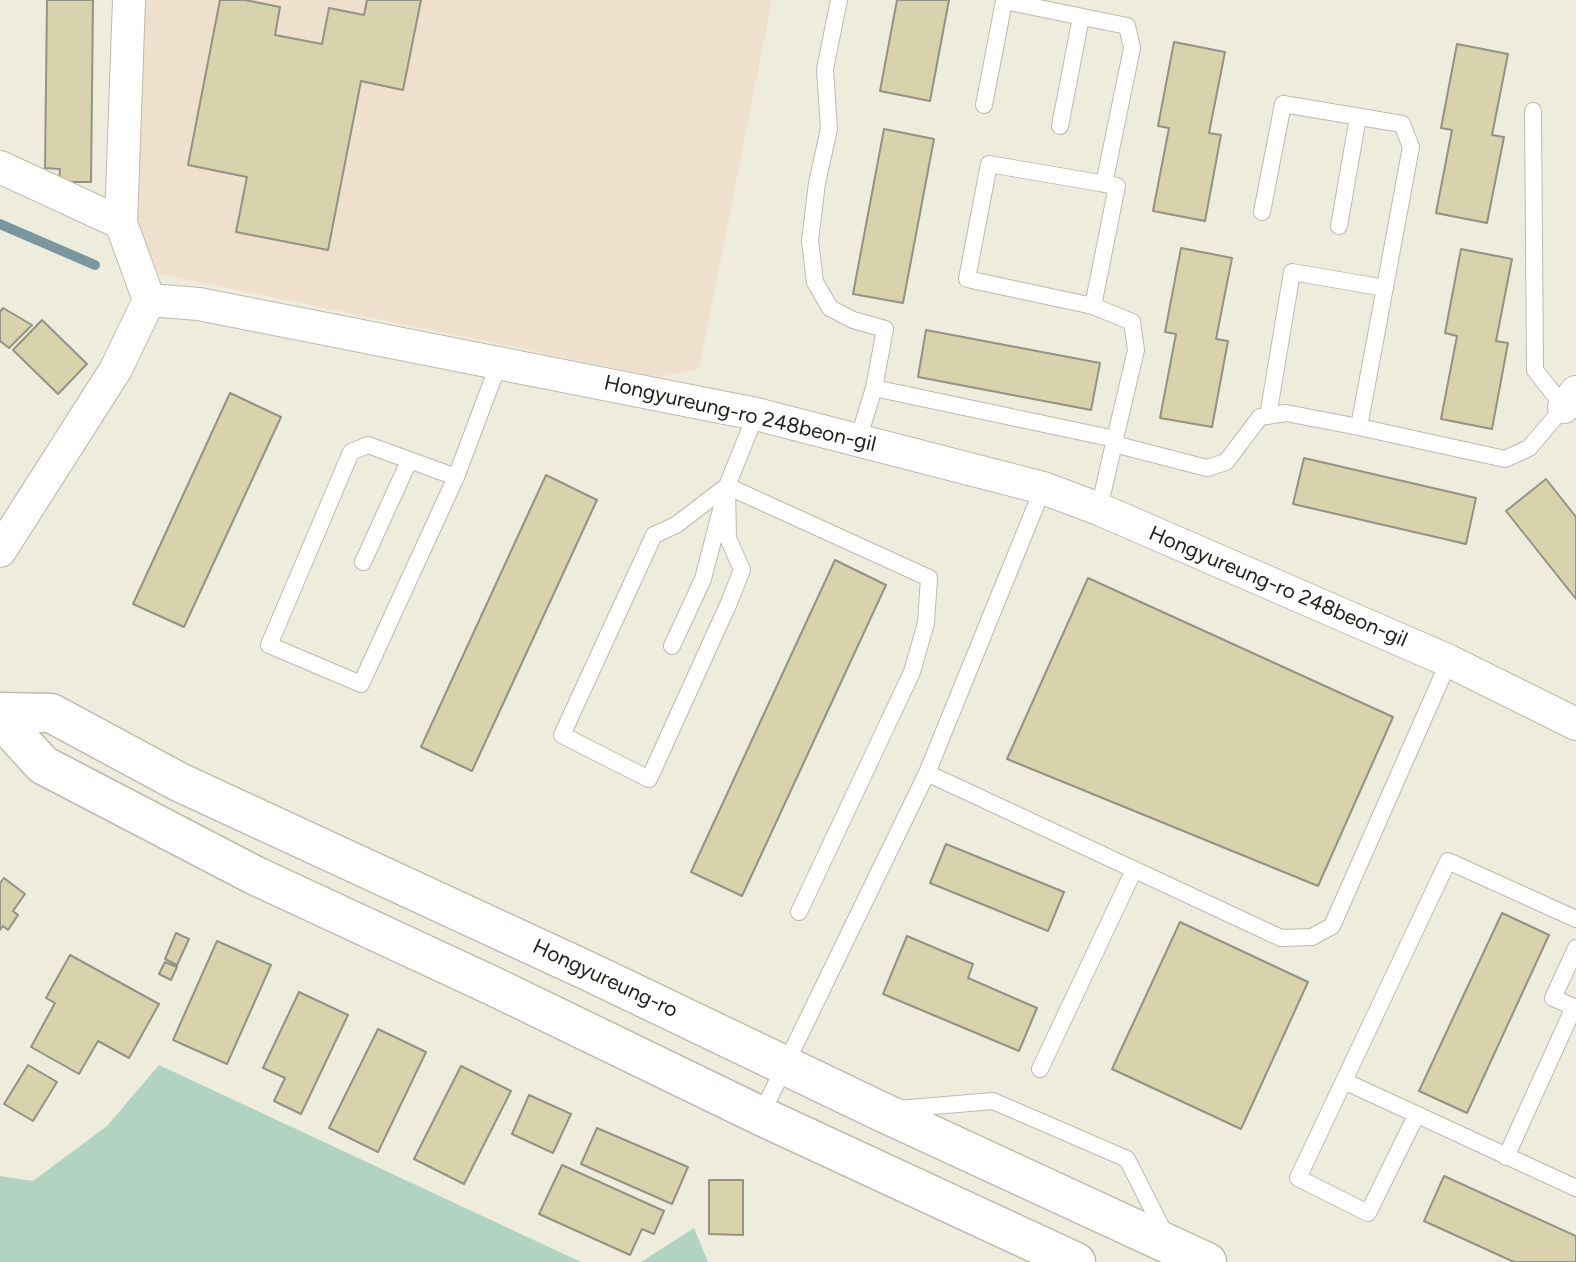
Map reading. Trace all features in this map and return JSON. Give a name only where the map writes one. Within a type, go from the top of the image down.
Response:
[{"type":"street","points":[[0,551],[116,369],[149,300],[121,223],[130,0]]},
{"type":"street","points":[[0,167],[121,223]]},
{"type":"street","name":"Hongyureung-ro 248beon-gil","points":[[149,300],[199,304],[755,414],[1043,488],[1099,509],[1449,661],[1576,724]]},
{"type":"street","name":"Hongyureung-ro","points":[[0,712],[51,713],[179,782],[1207,1262]]},
{"type":"street","points":[[0,718],[43,765],[231,863],[761,1116],[1032,1253],[1076,1262]]},
{"type":"lane","points":[[839,0],[825,69],[830,129],[817,183],[810,241],[815,282],[830,308],[853,320],[885,329],[874,387],[858,440]]},
{"type":"lane","points":[[984,105],[1004,1],[1126,26],[1132,48],[1104,184]]},
{"type":"lane","points":[[1060,126],[1081,17]]},
{"type":"lane","points":[[1262,212],[1283,104],[1402,124],[1411,147],[1359,427]]},
{"type":"lane","points":[[874,387],[1114,441],[1207,468],[1226,462],[1261,417],[1286,413],[1506,459],[1529,448],[1572,407],[1535,370],[1533,111]]},
{"type":"lane","points":[[1339,226],[1358,117]]},
{"type":"lane","points":[[1093,306],[1117,186],[989,164],[967,279],[1093,306],[1132,322],[1136,350],[1099,509]]},
{"type":"lane","points":[[1268,416],[1292,272],[1385,288]]},
{"type":"lane","points":[[456,477],[368,445],[351,452],[269,645],[361,684],[456,477],[499,363]]},
{"type":"lane","points":[[672,646],[703,579],[727,486],[755,414]]},
{"type":"lane","points":[[363,562],[408,461]]},
{"type":"lane","points":[[727,486],[729,538],[742,570],[729,605],[649,779],[562,735],[654,536],[676,525],[727,486]]},
{"type":"lane","points":[[727,486],[929,578],[926,622],[912,672],[799,912]]},
{"type":"lane","points":[[761,1116],[927,774],[1043,488]]},
{"type":"lane","points":[[927,774],[1281,938],[1312,937],[1332,926],[1449,661]]},
{"type":"lane","points":[[1416,1116],[1368,1213],[1298,1178],[1448,860],[1576,919]]},
{"type":"lane","points":[[1040,1069],[1134,870]]},
{"type":"lane","points":[[1506,1157],[1574,1007],[1553,998],[1576,948]]},
{"type":"lane","points":[[1345,1081],[1576,1188]]},
{"type":"lane","points":[[880,1111],[993,1101],[1126,1159],[1171,1244]]},
{"type":"shaded area","points":[[145,0],[772,0],[699,369],[659,377],[160,274],[143,256],[133,218]]},
{"type":"green space","points":[[159,1065],[581,1262],[0,1262],[0,1176],[33,1181],[107,1126]]},
{"type":"green space","points":[[694,1228],[708,1262],[641,1262]]},
{"type":"building","points":[[47,0],[93,0],[91,182],[59,182],[60,169],[45,168]]},
{"type":"building","points":[[220,0],[245,0],[280,7],[275,35],[322,44],[329,8],[364,15],[367,0],[421,0],[403,90],[361,81],[328,250],[236,232],[247,177],[188,165]]},
{"type":"building","points":[[897,0],[949,0],[930,101],[880,91]]},
{"type":"building","points":[[1174,42],[1225,52],[1209,133],[1221,135],[1205,221],[1153,211],[1169,128],[1158,126]]},
{"type":"building","points":[[1457,44],[1508,54],[1492,135],[1504,137],[1487,223],[1436,213],[1452,130],[1441,128]]},
{"type":"building","points":[[884,129],[934,139],[903,303],[853,294]]},
{"type":"building","points":[[1181,248],[1232,258],[1216,339],[1228,341],[1212,427],[1160,418],[1176,334],[1165,332]]},
{"type":"building","points":[[1461,249],[1512,259],[1496,341],[1508,343],[1492,429],[1441,419],[1457,336],[1445,333]]},
{"type":"building","points":[[3,308],[32,325],[9,348],[0,341],[0,312]]},
{"type":"building","points":[[42,320],[87,364],[58,394],[13,350]]},
{"type":"building","points":[[926,330],[1100,363],[1091,410],[918,377]]},
{"type":"building","points":[[230,393],[281,417],[184,627],[133,604]]},
{"type":"building","points":[[1304,458],[1476,498],[1466,544],[1293,504]]},
{"type":"building","points":[[546,475],[597,500],[472,771],[421,747]]},
{"type":"building","points":[[1546,479],[1576,517],[1576,599],[1506,511]]},
{"type":"building","points":[[835,560],[886,585],[742,896],[691,872]]},
{"type":"building","points":[[1088,578],[1393,717],[1318,886],[1007,759]]},
{"type":"building","points":[[946,844],[1064,892],[1048,931],[930,883]]},
{"type":"building","points":[[4,878],[25,894],[13,911],[18,915],[8,930],[3,926],[0,930],[0,883]]},
{"type":"building","points":[[1502,913],[1549,935],[1467,1113],[1419,1091]]},
{"type":"building","points":[[1180,922],[1308,982],[1241,1129],[1112,1069]]},
{"type":"building","points":[[176,933],[189,939],[177,965],[165,959]]},
{"type":"building","points":[[907,936],[973,964],[968,978],[1037,1008],[1019,1051],[883,994]]},
{"type":"building","points":[[217,941],[271,965],[227,1064],[173,1040]]},
{"type":"building","points":[[70,955],[159,1004],[129,1058],[98,1041],[79,1074],[31,1047],[55,1003],[46,998]]},
{"type":"building","points":[[165,962],[177,967],[171,980],[159,974]]},
{"type":"building","points":[[299,992],[348,1015],[301,1114],[274,1101],[285,1078],[263,1068]]},
{"type":"building","points":[[378,1029],[426,1052],[378,1152],[329,1128]]},
{"type":"building","points":[[28,1065],[57,1082],[33,1121],[4,1104]]},
{"type":"building","points":[[461,1066],[511,1091],[464,1184],[414,1159]]},
{"type":"building","points":[[529,1095],[571,1114],[553,1153],[512,1134]]},
{"type":"building","points":[[597,1128],[688,1167],[672,1204],[581,1164]]},
{"type":"building","points":[[562,1165],[664,1211],[654,1234],[642,1229],[630,1255],[539,1214]]},
{"type":"building","points":[[1444,1176],[1576,1236],[1576,1262],[1514,1262],[1424,1221]]},
{"type":"building","points":[[709,1180],[743,1180],[743,1235],[709,1234]]},
{"type":"waterway","points":[[0,224],[95,265]]}]
